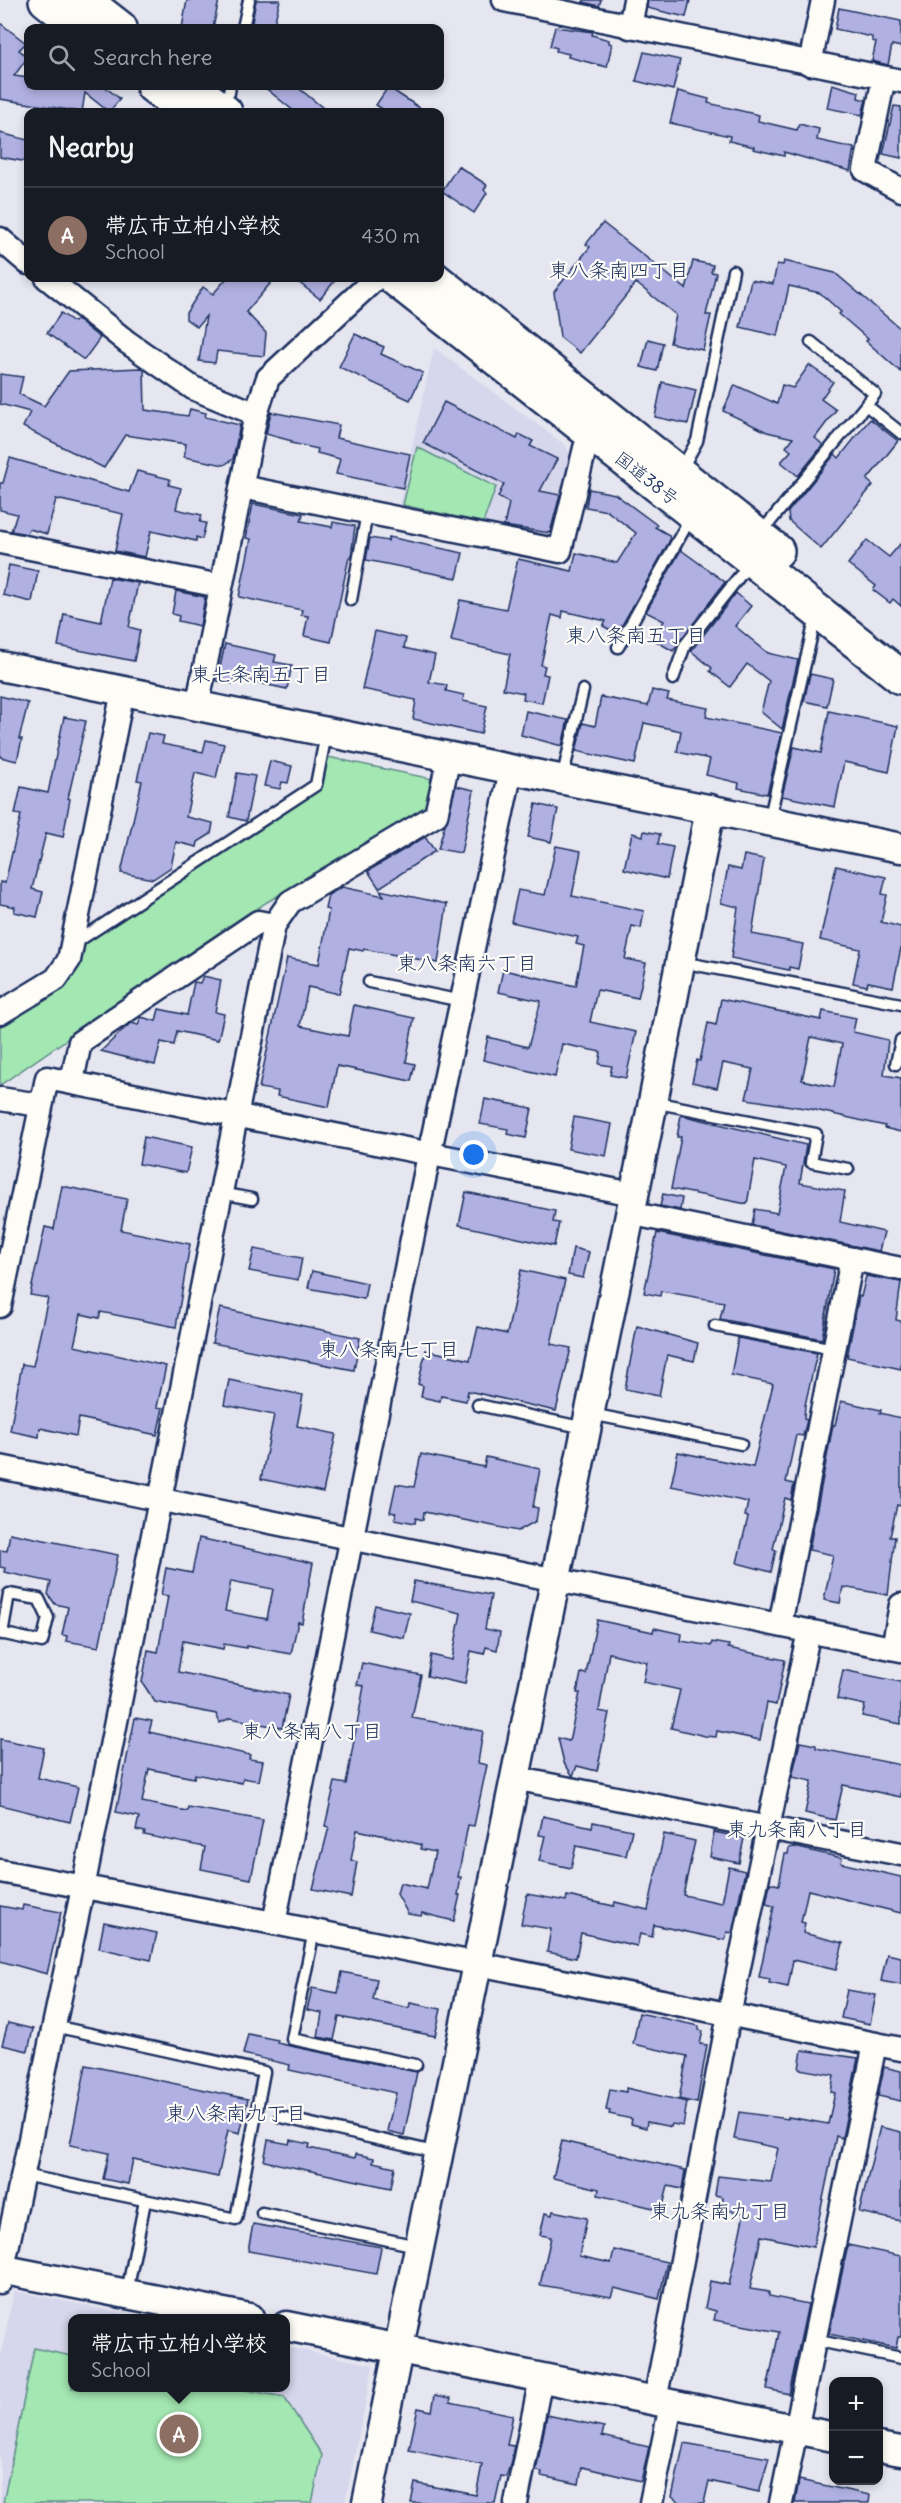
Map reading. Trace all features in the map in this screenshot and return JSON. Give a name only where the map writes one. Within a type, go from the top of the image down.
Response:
[{"type":"highway","points":[[46,0],[76,24]]},
{"type":"highway","points":[[84,0],[115,24]]},
{"type":"highway","points":[[167,90],[215,104]]},
{"type":"highway","points":[[196,90],[215,104]]},
{"type":"highway","name":"国道38号","points":[[399,282],[693,513],[755,548],[901,651]]},
{"type":"highway","name":"国道38号","points":[[438,282],[680,473],[825,617],[901,677]]},
{"type":"street","points":[[504,0],[892,80],[865,170],[901,190]]},
{"type":"street","points":[[630,27],[635,0]]},
{"type":"street","points":[[810,64],[823,0]]},
{"type":"street","points":[[0,239],[24,260]]},
{"type":"street","points":[[52,282],[127,342],[193,388],[256,414]]},
{"type":"street","points":[[197,707],[256,414],[268,378],[372,282]]},
{"type":"street","points":[[242,486],[560,551],[585,448],[595,437]]},
{"type":"street","points":[[0,542],[220,586]]},
{"type":"street","points":[[0,666],[901,848]]},
{"type":"street","points":[[0,1013],[56,979],[69,960],[123,691]]},
{"type":"street","points":[[224,2314],[126,2294],[1,2274],[83,1888],[274,925],[290,902],[436,815],[449,757]]},
{"type":"street","points":[[274,1923],[429,1155],[511,770]]},
{"type":"street","points":[[367,2503],[653,1102],[710,809]]},
{"type":"street","points":[[72,1081],[80,1042],[258,922],[274,925]]},
{"type":"street","points":[[0,1306],[47,1078],[237,1114],[429,1155],[901,1269]]},
{"type":"street","points":[[0,1099],[40,1105]]},
{"type":"street","points":[[780,1625],[852,1258]]},
{"type":"street","points":[[0,1467],[897,1649],[901,1605]]},
{"type":"street","points":[[651,2503],[663,2403],[729,2014],[770,1828],[809,1631]]},
{"type":"street","points":[[514,1778],[901,1854]]},
{"type":"street","points":[[0,1871],[274,1923],[901,2049]]},
{"type":"street","points":[[781,2503],[875,2044]]},
{"type":"street","points":[[290,2327],[829,2436]]},
{"type":"street","points":[[516,2503],[541,2378]]},
{"type":"street","points":[[883,2448],[901,2451]]},
{"type":"lane","points":[[244,24],[249,0]]},
{"type":"lane","points":[[680,473],[697,441],[733,271]]},
{"type":"lane","points":[[674,679],[685,645],[755,548],[874,394],[811,342]]},
{"type":"lane","points":[[866,405],[901,433]]},
{"type":"lane","points":[[351,600],[367,513]]},
{"type":"lane","points":[[618,647],[693,513]]},
{"type":"lane","points":[[769,821],[813,629],[825,617]]},
{"type":"lane","points":[[562,780],[583,690]]},
{"type":"lane","points":[[72,945],[316,785],[327,732]]},
{"type":"lane","points":[[680,962],[901,1004]]},
{"type":"lane","points":[[369,982],[462,1001]]},
{"type":"lane","points":[[896,1064],[901,1040]]},
{"type":"lane","points":[[653,1102],[816,1134],[811,1162],[848,1169]]},
{"type":"lane","points":[[221,1193],[252,1199]]},
{"type":"lane","points":[[715,1326],[834,1348]]},
{"type":"lane","points":[[478,1405],[741,1444]]},
{"type":"lane","points":[[9,1594],[39,1599],[48,1618],[42,1642],[1,1633],[9,1594]]},
{"type":"lane","points":[[314,1931],[292,2039],[416,2065]]},
{"type":"lane","points":[[22,2175],[236,2219],[264,2072],[54,2026]]},
{"type":"lane","points":[[281,2117],[439,2153]]},
{"type":"lane","points":[[126,2294],[145,2201]]},
{"type":"lane","points":[[262,2213],[419,2247]]},
{"type":"lane","points":[[813,2340],[901,2358]]},
{"type":"shaded area","points":[[434,348],[566,446],[573,463],[556,539],[540,542],[398,510]]},
{"type":"shaded area","points":[[14,2291],[128,2314],[68,2314],[68,2392],[290,2392],[290,2348],[373,2365],[345,2503],[0,2503],[0,2359]]},
{"type":"green space","points":[[417,447],[496,487],[483,523],[403,505]]},
{"type":"green space","points":[[328,757],[437,780],[428,810],[267,902],[0,1085],[0,1021],[73,977],[80,947],[321,788]]},
{"type":"green space","points":[[34,2348],[68,2355],[68,2392],[257,2392],[284,2397],[322,2455],[312,2503],[3,2503]]},
{"type":"building","points":[[187,0],[219,0],[214,24],[183,24]]},
{"type":"building","points":[[256,0],[280,0],[274,24],[252,24]]},
{"type":"building","points":[[584,0],[601,0],[599,6],[583,2]]},
{"type":"building","points":[[648,0],[690,0],[686,17],[647,8]]},
{"type":"building","points":[[839,8],[901,21],[901,47],[892,45],[888,65],[872,61],[876,42],[872,41],[872,37],[835,29]]},
{"type":"building","points":[[0,23],[24,41],[19,50],[24,54],[24,62],[14,76],[24,77],[24,90],[109,90],[120,99],[112,108],[104,108],[85,93],[83,108],[57,108],[0,99]]},
{"type":"building","points":[[555,27],[593,32],[592,35],[609,40],[612,44],[607,67],[568,57],[569,54],[556,51],[557,48],[550,46]]},
{"type":"building","points":[[644,52],[680,60],[673,90],[636,81]]},
{"type":"building","points":[[832,84],[859,92],[858,98],[866,100],[862,115],[827,108]]},
{"type":"building","points":[[268,90],[301,90],[323,108],[290,108]]},
{"type":"building","points":[[386,90],[393,90],[420,108],[381,108],[376,105]]},
{"type":"building","points":[[678,91],[709,99],[708,103],[759,115],[758,121],[797,130],[799,124],[819,129],[817,140],[854,148],[850,171],[784,152],[784,156],[753,149],[754,147],[729,141],[730,136],[670,123]]},
{"type":"building","points":[[894,106],[901,107],[901,158],[883,154]]},
{"type":"building","points":[[0,133],[24,139],[24,161],[0,157]]},
{"type":"building","points":[[458,166],[487,185],[484,190],[487,193],[474,213],[444,192],[444,188]]},
{"type":"building","points":[[603,223],[686,289],[693,261],[713,265],[711,272],[716,273],[706,315],[711,315],[703,350],[670,343],[676,315],[636,283],[580,353],[560,337],[554,292],[590,247],[586,244]]},
{"type":"building","points":[[784,261],[835,273],[901,329],[901,372],[866,341],[868,339],[839,314],[841,312],[820,293],[789,286],[778,336],[740,327],[751,280],[773,284],[777,264],[783,265]]},
{"type":"building","points":[[224,282],[272,282],[246,312],[266,333],[264,356],[217,351],[215,363],[199,361],[206,316],[197,327],[186,319],[186,313],[203,287],[213,294]]},
{"type":"building","points":[[298,282],[334,282],[320,299]]},
{"type":"building","points":[[61,313],[74,322],[76,319],[100,338],[84,360],[47,333]]},
{"type":"building","points":[[355,334],[384,347],[381,354],[423,373],[410,400],[339,367]]},
{"type":"building","points":[[648,339],[663,343],[657,371],[641,367]]},
{"type":"building","points":[[809,365],[833,382],[821,399],[836,410],[815,438],[823,445],[798,476],[781,462],[791,451],[786,447],[793,438],[767,432],[723,411],[735,385],[777,404],[782,385],[793,388]]},
{"type":"building","points":[[141,368],[144,370],[145,410],[188,416],[190,409],[206,413],[205,417],[240,425],[233,459],[224,465],[184,457],[186,444],[125,435],[104,468],[23,427],[30,412],[0,404],[0,374],[23,377],[19,394],[44,406],[69,371]]},
{"type":"building","points":[[662,382],[696,390],[688,424],[655,417]]},
{"type":"building","points":[[444,402],[517,439],[519,434],[533,441],[530,446],[557,459],[540,491],[560,495],[550,533],[504,526],[509,503],[498,497],[504,484],[423,443]]},
{"type":"building","points":[[271,412],[339,425],[336,438],[410,454],[403,488],[336,474],[340,459],[317,453],[318,449],[266,434]]},
{"type":"building","points":[[870,419],[898,441],[867,480],[873,485],[821,549],[789,521],[788,512],[835,454],[839,458]]},
{"type":"building","points":[[10,458],[129,492],[137,471],[170,479],[169,485],[181,488],[176,509],[202,515],[200,522],[206,523],[202,539],[196,537],[196,541],[151,531],[145,557],[115,551],[123,514],[56,499],[47,534],[29,529],[27,534],[11,531],[17,514],[0,510],[0,483],[3,483]]},
{"type":"building","points":[[589,489],[615,494],[657,525],[655,527],[669,535],[670,540],[617,634],[603,626],[606,621],[563,611],[562,618],[552,615],[541,665],[545,666],[543,674],[548,675],[542,703],[523,699],[524,693],[503,689],[510,654],[451,641],[460,600],[506,609],[518,559],[572,571],[576,553],[617,563],[636,533],[607,511],[586,507]]},
{"type":"building","points":[[253,504],[303,514],[301,521],[332,527],[333,522],[355,526],[351,557],[349,557],[331,642],[304,636],[308,616],[301,615],[302,610],[239,597],[251,539],[246,538]]},
{"type":"building","points":[[389,537],[463,553],[457,578],[366,560],[370,538],[388,541]]},
{"type":"building","points":[[867,540],[889,557],[901,543],[901,606],[893,599],[890,603],[873,590],[876,586],[848,564]]},
{"type":"building","points":[[681,550],[725,582],[673,651],[652,639],[664,621],[646,612]]},
{"type":"building","points":[[9,565],[38,571],[32,602],[3,595]]},
{"type":"building","points":[[110,578],[138,583],[129,627],[140,630],[134,661],[58,646],[64,614],[101,622]]},
{"type":"building","points":[[176,591],[205,597],[200,626],[178,621],[179,616],[172,614]]},
{"type":"building","points":[[736,593],[751,606],[735,626],[768,653],[798,660],[782,729],[761,712],[769,681],[747,664],[730,687],[710,671],[712,668],[691,651]]},
{"type":"building","points":[[375,631],[406,638],[404,648],[435,655],[429,682],[447,685],[446,691],[464,695],[463,701],[487,706],[481,734],[413,719],[416,700],[362,689]]},
{"type":"building","points":[[225,644],[276,655],[274,662],[292,665],[287,689],[235,678],[233,684],[217,681]]},
{"type":"building","points":[[810,674],[833,679],[827,706],[804,701]]},
{"type":"building","points":[[652,690],[669,694],[667,700],[708,708],[706,717],[782,733],[767,794],[738,788],[739,783],[706,775],[710,759],[677,752],[681,731],[644,723],[635,764],[576,751],[583,723],[595,726],[601,697],[648,706]]},
{"type":"building","points":[[0,696],[28,703],[19,739],[22,739],[17,761],[0,757]]},
{"type":"building","points":[[526,711],[568,720],[562,746],[521,735]]},
{"type":"building","points":[[829,711],[898,726],[889,772],[844,762],[835,807],[782,796],[794,747],[821,753]]},
{"type":"building","points":[[64,717],[86,721],[68,798],[70,799],[63,837],[46,833],[32,889],[43,892],[37,917],[14,912],[15,907],[0,904],[0,882],[5,883],[21,815],[15,814],[21,787],[48,793]]},
{"type":"building","points":[[148,733],[164,736],[162,744],[203,752],[206,740],[224,744],[216,778],[195,773],[186,817],[213,823],[211,834],[198,842],[197,847],[176,842],[171,867],[153,879],[121,873],[142,781],[137,780]]},
{"type":"building","points":[[270,761],[292,766],[288,783],[282,782],[280,789],[264,786]]},
{"type":"building","points":[[237,773],[255,776],[246,821],[229,817]]},
{"type":"building","points":[[456,786],[474,790],[461,853],[438,849]]},
{"type":"building","points":[[536,804],[558,809],[551,842],[528,837]]},
{"type":"building","points":[[644,831],[660,834],[658,844],[673,847],[667,879],[624,869],[632,833],[643,836]]},
{"type":"building","points":[[425,837],[435,851],[379,888],[368,871]]},
{"type":"building","points":[[556,846],[581,851],[572,896],[644,911],[641,928],[632,926],[625,959],[646,963],[638,998],[597,990],[590,1022],[636,1032],[626,1078],[610,1075],[612,1066],[599,1064],[601,1052],[562,1044],[555,1077],[483,1060],[488,1037],[528,1047],[541,1001],[498,992],[503,970],[576,986],[584,946],[576,944],[578,937],[511,922],[518,890],[545,895]]},
{"type":"building","points":[[744,855],[764,859],[752,934],[803,944],[798,969],[789,967],[789,970],[731,958],[738,907],[721,903],[728,867],[741,870]]},
{"type":"building","points":[[836,866],[886,877],[882,894],[887,895],[881,922],[901,927],[901,948],[893,987],[868,982],[867,986],[853,983],[860,949],[820,940]]},
{"type":"building","points":[[342,887],[384,896],[380,890],[447,904],[438,963],[349,948],[339,994],[308,987],[300,1026],[348,1036],[354,1005],[414,1018],[406,1062],[415,1064],[411,1081],[337,1066],[329,1107],[277,1096],[278,1091],[259,1088],[287,958],[319,964],[329,910],[325,909],[328,895]]},
{"type":"building","points":[[203,976],[221,980],[215,1012],[224,1014],[218,1040],[177,1031],[174,1045],[161,1042],[155,1065],[101,1051],[132,1023],[138,1025],[141,1017],[156,1021],[159,1009],[187,1015],[194,982],[200,983]]},
{"type":"building","points":[[721,999],[821,1020],[823,1011],[856,1018],[853,1032],[888,1040],[884,1075],[901,1078],[901,1132],[884,1128],[885,1126],[811,1109],[746,1099],[753,1069],[723,1063],[717,1088],[692,1082],[697,1060],[700,1061],[708,1023],[716,1025]],"holes":[[[811,1037],[842,1044],[834,1087],[802,1080]]]},
{"type":"building","points":[[485,1099],[532,1108],[526,1138],[507,1134],[508,1129],[480,1124]]},
{"type":"building","points":[[681,1115],[806,1145],[800,1183],[845,1191],[840,1222],[884,1232],[879,1251],[752,1225],[755,1209],[777,1213],[786,1167],[755,1160],[747,1204],[671,1189],[681,1137],[677,1137]]},
{"type":"building","points":[[574,1117],[612,1124],[606,1156],[568,1149]]},
{"type":"building","points":[[144,1137],[192,1147],[186,1173],[139,1164]]},
{"type":"building","points":[[62,1186],[127,1199],[121,1230],[190,1244],[176,1327],[101,1312],[99,1318],[81,1314],[74,1346],[166,1366],[157,1407],[163,1408],[157,1435],[79,1418],[76,1436],[40,1428],[39,1437],[10,1431],[22,1364],[33,1366],[48,1298],[30,1295],[45,1227],[54,1229]]},
{"type":"building","points":[[466,1192],[555,1211],[553,1222],[559,1223],[554,1246],[459,1225]]},
{"type":"building","points":[[663,1194],[682,1198],[680,1210],[660,1206]]},
{"type":"building","points":[[657,1233],[834,1269],[822,1339],[720,1319],[724,1302],[661,1291],[660,1296],[644,1293]]},
{"type":"building","points":[[573,1248],[589,1252],[583,1278],[568,1275]]},
{"type":"building","points":[[254,1249],[302,1258],[298,1280],[249,1271]]},
{"type":"building","points":[[521,1270],[565,1280],[551,1344],[571,1348],[556,1411],[468,1391],[466,1401],[441,1396],[440,1401],[421,1397],[423,1386],[418,1384],[426,1350],[470,1360],[478,1327],[507,1334]]},
{"type":"building","points":[[312,1271],[367,1283],[364,1299],[308,1288]]},
{"type":"building","points":[[866,1276],[901,1282],[896,1320],[901,1321],[901,1369],[847,1357],[859,1296],[861,1297]]},
{"type":"building","points":[[220,1308],[360,1338],[354,1370],[212,1343]]},
{"type":"building","points":[[637,1326],[698,1343],[694,1361],[667,1355],[659,1396],[625,1389]]},
{"type":"building","points":[[738,1338],[817,1353],[805,1405],[804,1419],[807,1420],[803,1436],[796,1435],[786,1482],[794,1484],[791,1500],[785,1498],[773,1549],[776,1550],[771,1572],[737,1563],[748,1517],[745,1516],[748,1502],[671,1486],[678,1452],[753,1467],[773,1384],[731,1375]]},
{"type":"building","points":[[229,1380],[303,1395],[297,1426],[336,1434],[323,1492],[261,1479],[274,1415],[224,1405]]},
{"type":"building","points":[[841,1401],[881,1410],[880,1413],[901,1418],[901,1506],[897,1505],[890,1537],[895,1537],[888,1595],[843,1587],[840,1603],[824,1600],[833,1555],[809,1550],[833,1425],[835,1425]]},
{"type":"building","points":[[421,1454],[484,1467],[486,1457],[540,1469],[533,1507],[538,1508],[536,1521],[518,1531],[424,1512],[423,1520],[416,1518],[415,1523],[395,1519],[396,1513],[390,1512],[396,1484],[414,1487]]},
{"type":"building","points":[[10,1533],[118,1555],[99,1647],[66,1641],[67,1636],[62,1635],[68,1607],[55,1604],[48,1594],[51,1582],[4,1572],[5,1568],[0,1567],[0,1550],[7,1551]]},
{"type":"building","points":[[199,1538],[313,1563],[302,1623],[298,1622],[291,1654],[224,1644],[223,1649],[183,1641],[178,1672],[289,1695],[282,1728],[230,1718],[220,1723],[216,1714],[155,1702],[142,1682],[148,1650],[158,1652],[168,1596],[161,1595],[166,1568],[192,1573]],"holes":[[[231,1581],[273,1589],[267,1619],[225,1611]]]},
{"type":"building","points":[[414,1581],[491,1595],[485,1629],[500,1632],[497,1650],[486,1647],[484,1654],[471,1651],[465,1684],[427,1676],[431,1655],[452,1660],[461,1613],[410,1601]]},
{"type":"building","points":[[375,1605],[410,1613],[404,1638],[369,1630]]},
{"type":"building","points":[[597,1620],[653,1632],[654,1628],[682,1634],[681,1641],[711,1646],[712,1642],[729,1645],[728,1648],[785,1660],[776,1705],[767,1703],[760,1740],[717,1731],[716,1737],[705,1736],[671,1728],[680,1690],[643,1682],[647,1662],[609,1653],[599,1711],[609,1713],[597,1771],[577,1766],[573,1776],[564,1763],[558,1738],[569,1741],[580,1693],[577,1693],[581,1673],[586,1674]]},
{"type":"building","points":[[362,1663],[421,1675],[412,1718],[483,1731],[478,1763],[487,1765],[474,1826],[468,1825],[458,1877],[461,1877],[458,1895],[460,1895],[454,1921],[422,1913],[421,1916],[408,1914],[397,1894],[400,1883],[427,1889],[435,1852],[420,1849],[421,1845],[404,1840],[357,1830],[351,1860],[357,1862],[351,1897],[313,1889],[329,1827],[325,1826],[335,1782],[346,1784],[364,1686],[357,1685]]},
{"type":"building","points":[[843,1670],[901,1682],[901,1724],[862,1716],[865,1705],[837,1699]]},
{"type":"building","points":[[135,1718],[152,1721],[149,1732],[250,1755],[249,1759],[263,1761],[259,1781],[243,1778],[242,1783],[195,1774],[194,1778],[149,1769],[142,1802],[187,1811],[188,1807],[263,1820],[251,1879],[201,1869],[205,1847],[144,1835],[145,1832],[136,1830],[139,1817],[116,1812]]},
{"type":"building","points":[[0,1739],[44,1748],[38,1778],[78,1787],[70,1822],[0,1805]]},
{"type":"building","points":[[800,1742],[816,1745],[816,1748],[901,1765],[901,1797],[843,1785],[835,1820],[805,1813],[812,1781],[792,1777]]},
{"type":"building","points":[[543,1816],[592,1827],[593,1822],[632,1830],[626,1856],[576,1846],[571,1868],[539,1861],[545,1836],[539,1835]]},
{"type":"building","points":[[714,1832],[744,1838],[739,1863],[710,1857]]},
{"type":"building","points":[[664,1834],[695,1841],[683,1895],[722,1903],[729,1867],[745,1871],[732,1933],[727,1932],[725,1940],[654,1925],[652,1937],[640,1934],[637,1946],[581,1933],[576,1958],[547,1952],[551,1929],[521,1924],[527,1894],[566,1901],[567,1896],[614,1906],[615,1902],[648,1910]]},
{"type":"building","points":[[794,1847],[842,1858],[841,1863],[901,1877],[901,1913],[808,1890],[801,1922],[805,1923],[803,1933],[843,1943],[836,1970],[793,1960],[788,1987],[769,1983],[770,1979],[759,1977],[774,1906],[766,1904],[770,1883],[779,1885],[785,1854],[788,1854],[789,1848]]},
{"type":"building","points":[[23,1905],[61,1912],[47,1974],[0,1961],[0,1906],[22,1910]]},
{"type":"building","points":[[104,1922],[157,1933],[151,1960],[99,1948]]},
{"type":"building","points":[[887,1954],[901,1957],[901,1985],[881,1981]]},
{"type":"building","points":[[342,1972],[377,1979],[373,2000],[409,2008],[410,2003],[441,2009],[435,2036],[339,2017],[334,2040],[318,2037],[322,2013],[307,2010],[312,1988],[338,1993]]},
{"type":"building","points":[[847,1990],[876,1995],[870,2024],[841,2018]]},
{"type":"building","points":[[639,2013],[699,2026],[699,2030],[703,2031],[700,2044],[707,2045],[697,2103],[679,2099],[687,2056],[633,2044]]},
{"type":"building","points":[[8,2023],[33,2029],[28,2051],[2,2045]]},
{"type":"building","points":[[248,2034],[278,2040],[277,2043],[290,2046],[417,2072],[404,2135],[387,2131],[396,2093],[289,2070],[290,2065],[243,2054]]},
{"type":"building","points":[[802,2050],[858,2058],[842,2138],[836,2136],[813,2247],[761,2236],[750,2289],[769,2292],[769,2296],[808,2304],[789,2394],[767,2389],[779,2332],[714,2320],[716,2311],[705,2308],[710,2281],[729,2285],[744,2213],[721,2209],[723,2197],[715,2195],[718,2176],[771,2182],[778,2148],[734,2139],[739,2112],[828,2124],[835,2093],[831,2092],[834,2075],[799,2069]]},
{"type":"building","points":[[86,2065],[248,2099],[240,2133],[228,2130],[218,2177],[133,2159],[128,2184],[103,2179],[109,2153],[70,2145]]},
{"type":"building","points":[[884,2067],[901,2071],[901,2101],[878,2096]]},
{"type":"building","points":[[626,2088],[687,2102],[683,2126],[672,2124],[671,2127],[647,2122],[646,2128],[631,2124],[632,2119],[609,2114],[610,2111],[606,2110],[610,2089],[626,2092]]},
{"type":"building","points":[[880,2127],[901,2132],[901,2221],[859,2212]]},
{"type":"building","points":[[268,2140],[289,2144],[290,2140],[310,2144],[309,2148],[355,2158],[356,2154],[374,2158],[373,2162],[395,2167],[391,2188],[264,2161]]},
{"type":"building","points":[[562,2141],[685,2170],[682,2189],[668,2186],[662,2210],[598,2195],[599,2189],[553,2178]]},
{"type":"building","points":[[553,2211],[587,2218],[579,2256],[611,2263],[614,2250],[667,2262],[659,2299],[614,2288],[611,2297],[540,2285],[551,2237],[540,2235],[545,2213],[552,2215]]},
{"type":"building","points":[[253,2224],[381,2247],[376,2274],[248,2251]]},
{"type":"building","points":[[848,2245],[901,2256],[901,2337],[898,2337],[896,2348],[829,2334]]},
{"type":"building","points":[[435,2395],[451,2398],[450,2402],[513,2415],[507,2445],[514,2446],[506,2477],[501,2476],[495,2503],[411,2503],[415,2483],[476,2495],[482,2465],[409,2450],[418,2408],[432,2411]]},
{"type":"building","points":[[547,2415],[604,2427],[602,2436],[649,2447],[641,2481],[582,2467],[579,2484],[541,2476],[542,2472],[536,2471]]},
{"type":"building","points":[[684,2443],[769,2458],[759,2492],[709,2481],[704,2503],[680,2503],[672,2497]]},
{"type":"building","points":[[799,2480],[870,2495],[869,2503],[795,2503]]},
{"type":"place","name":"帯広市立柏小学校","points":[[179,2434]]},
{"type":"district","name":"東八条南四丁目","points":[[619,269]]},
{"type":"district","name":"東八条南五丁目","points":[[636,634]]},
{"type":"district","name":"東七条南五丁目","points":[[261,673]]},
{"type":"district","name":"東八条南六丁目","points":[[467,962]]},
{"type":"district","name":"東八条南七丁目","points":[[389,1348]]},
{"type":"district","name":"東八条南八丁目","points":[[312,1730]]},
{"type":"district","name":"東九条南八丁目","points":[[797,1828]]},
{"type":"district","name":"東八条南九丁目","points":[[236,2112]]},
{"type":"district","name":"東九条南九丁目","points":[[720,2210]]}]
